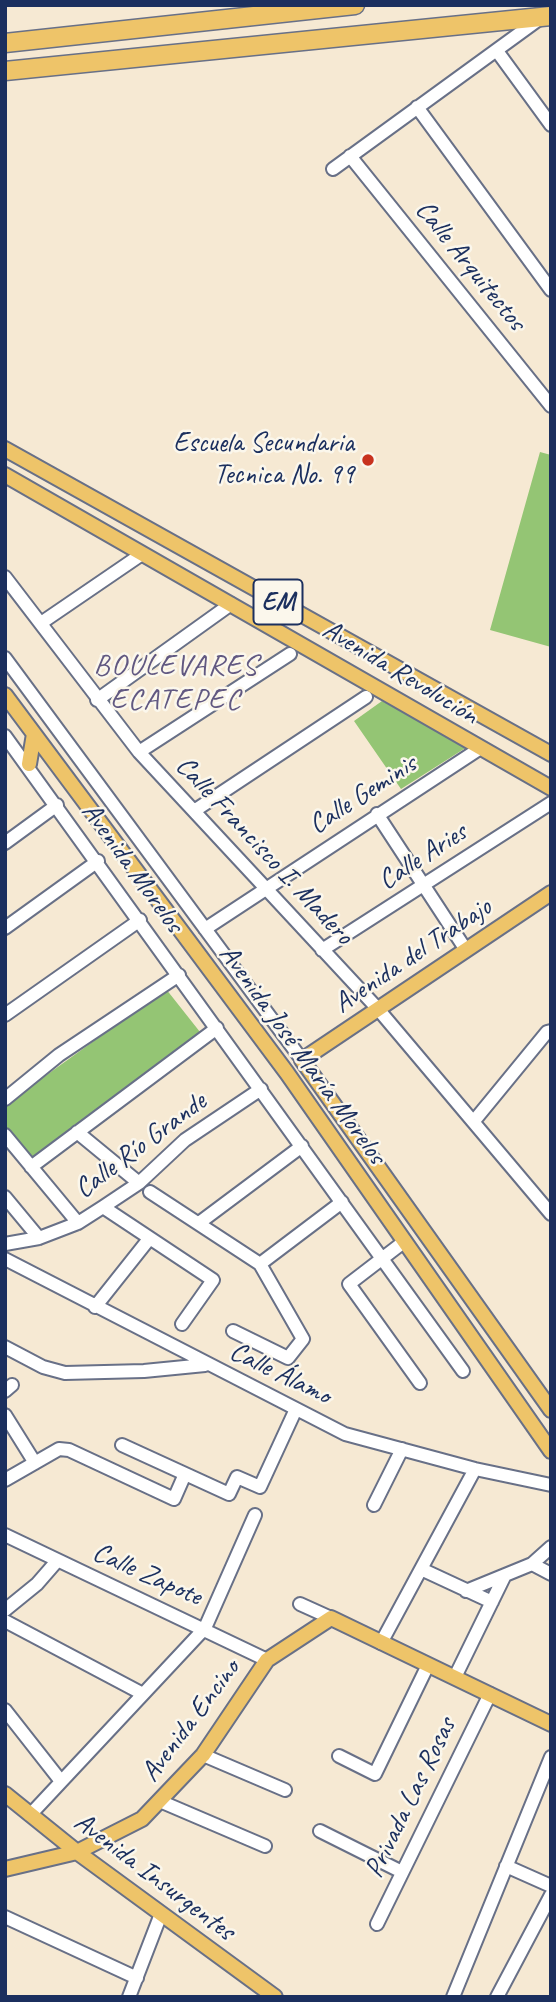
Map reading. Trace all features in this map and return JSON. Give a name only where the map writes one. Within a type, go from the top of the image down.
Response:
[{"type":"highway","points":[[5,41],[234,11],[355,5]]},
{"type":"highway","points":[[5,71],[546,17]]},
{"type":"highway","points":[[5,77],[42,66]]},
{"type":"main road","name":"Avenida Revolución","points":[[5,449],[551,754]]},
{"type":"main road","name":"Avenida Revolución","points":[[5,475],[551,788]]},
{"type":"main road","name":"Avenida José María Morelos","points":[[5,695],[287,1073],[551,1451]]},
{"type":"main road","points":[[5,718],[24,720]]},
{"type":"main road","points":[[29,764],[34,734]]},
{"type":"main road","name":"Avenida del Trabajo","points":[[302,1060],[551,893]]},
{"type":"main road","name":"Avenida José María Morelos","points":[[302,1060],[551,1410]]},
{"type":"main road","points":[[287,1073],[341,1117]]},
{"type":"main road","points":[[331,1618],[551,1724]]},
{"type":"main road","name":"Avenida Encino","points":[[6,1870],[77,1852],[142,1819],[162,1802],[203,1755],[267,1660],[331,1618]]},
{"type":"main road","name":"Avenida Insurgentes","points":[[5,1794],[77,1852],[275,1997]]},
{"type":"street","points":[[332,169],[546,17]]},
{"type":"street","points":[[497,51],[551,125]]},
{"type":"street","points":[[417,107],[551,289]]},
{"type":"street","name":"Calle Arquitectos","points":[[351,156],[551,406]]},
{"type":"street","points":[[41,623],[142,554]]},
{"type":"street","name":"Calle Francisco I. Madero","points":[[5,577],[139,752],[378,1009],[551,1214]]},
{"type":"street","points":[[97,700],[231,604]]},
{"type":"street","points":[[139,752],[290,653]]},
{"type":"street","name":"Avenida José María Morelos","points":[[5,658],[302,1060]]},
{"type":"street","points":[[194,811],[366,697]]},
{"type":"street","name":"Avenida Morelos","points":[[5,736],[29,764],[463,1371]]},
{"type":"street","name":"Calle Geminis","points":[[205,929],[479,748]]},
{"type":"street","name":"Calle Aries","points":[[322,950],[551,803]]},
{"type":"street","points":[[5,843],[57,805]]},
{"type":"street","points":[[377,814],[466,950]]},
{"type":"street","points":[[5,928],[98,861]]},
{"type":"street","points":[[5,1015],[140,920]]},
{"type":"street","points":[[5,1099],[59,1055],[179,975]]},
{"type":"street","points":[[31,1167],[217,1028]]},
{"type":"street","points":[[474,1121],[547,1032],[551,1031]]},
{"type":"street","name":"Calle Río Grande","points":[[5,1244],[39,1238],[78,1223],[103,1208],[139,1183],[185,1140],[261,1089]]},
{"type":"street","points":[[77,1132],[139,1183]]},
{"type":"street","points":[[5,1135],[78,1223]]},
{"type":"street","points":[[199,1223],[302,1146]]},
{"type":"street","points":[[150,1192],[260,1264],[303,1339],[288,1358],[233,1331]]},
{"type":"street","points":[[5,1197],[39,1238]]},
{"type":"street","points":[[260,1264],[342,1202]]},
{"type":"street","points":[[103,1208],[213,1280],[182,1324]]},
{"type":"street","points":[[95,1307],[149,1239]]},
{"type":"street","points":[[405,1241],[349,1284],[420,1383]]},
{"type":"street","name":"Calle Álamo","points":[[5,1259],[345,1434],[475,1469],[551,1485]]},
{"type":"street","points":[[5,1347],[43,1367],[65,1373],[144,1371],[206,1364]]},
{"type":"street","points":[[122,1445],[229,1494],[237,1477],[260,1488],[296,1409]]},
{"type":"street","points":[[5,1415],[35,1463]]},
{"type":"street","points":[[5,1480],[59,1449],[69,1450],[174,1499],[185,1474]]},
{"type":"street","points":[[374,1505],[402,1449]]},
{"type":"street","points":[[381,1643],[475,1469]]},
{"type":"street","points":[[30,1815],[205,1628],[255,1515]]},
{"type":"street","name":"Calle Zapote","points":[[5,1535],[205,1628],[267,1660]]},
{"type":"street","points":[[466,1591],[532,1564],[551,1547]]},
{"type":"street","points":[[5,1610],[37,1584],[57,1561]]},
{"type":"street","points":[[532,1564],[551,1574]]},
{"type":"street","points":[[421,1569],[492,1602]]},
{"type":"street","points":[[455,1677],[504,1577]]},
{"type":"street","points":[[300,1604],[331,1618]]},
{"type":"street","points":[[5,1621],[143,1694]]},
{"type":"street","points":[[339,1756],[375,1774],[428,1665]]},
{"type":"street","name":"Privada Las Rosas","points":[[377,1924],[490,1694]]},
{"type":"street","points":[[5,1710],[60,1780]]},
{"type":"street","points":[[203,1755],[285,1790]]},
{"type":"street","points":[[453,1997],[551,1757]]},
{"type":"street","points":[[162,1802],[265,1846]]},
{"type":"street","points":[[320,1831],[402,1872]]},
{"type":"street","points":[[506,1866],[551,1885]]},
{"type":"street","points":[[497,1997],[551,1895]]},
{"type":"street","points":[[129,1997],[161,1914]]},
{"type":"street","points":[[5,1917],[137,1978]]},
{"type":"green space","points":[[540,452],[551,455],[551,647],[490,630]]},
{"type":"green space","points":[[382,701],[467,747],[401,789],[354,721]]},
{"type":"green space","points":[[166,989],[200,1032],[31,1160],[5,1126],[5,1105]]},
{"type":"place","name":"Escuela Secundaria Tecnica No. 99","points":[[368,460]]},
{"type":"district","name":"BOULEVARES ECATEPEC","points":[[176,683]]}]
